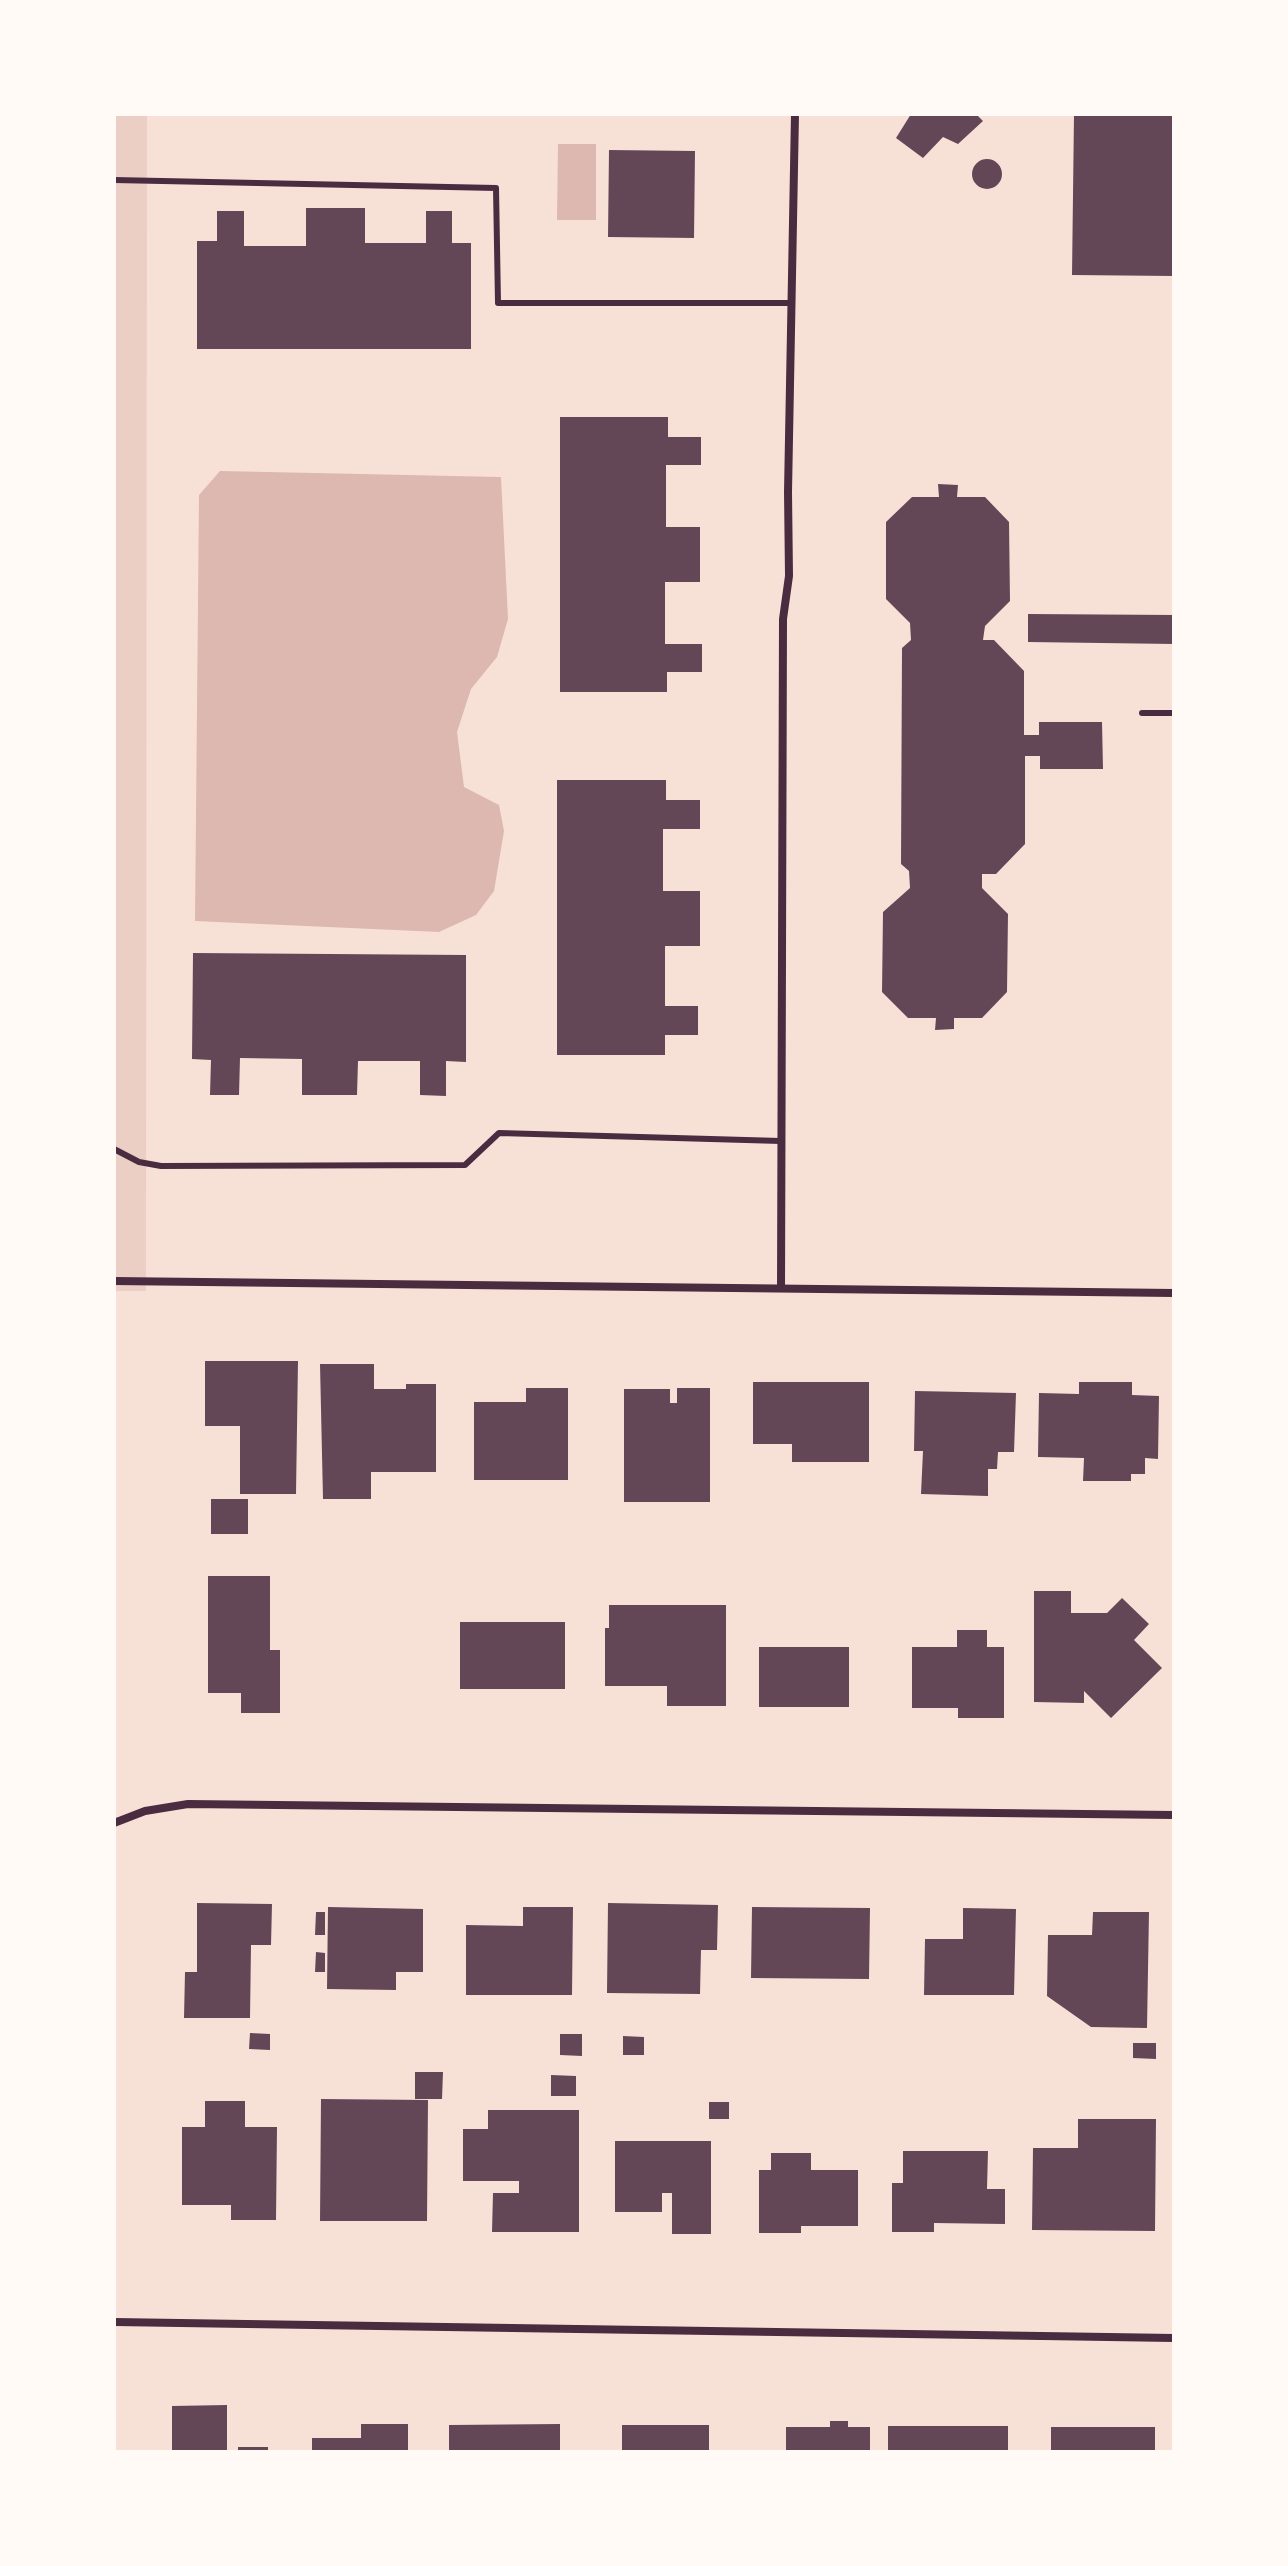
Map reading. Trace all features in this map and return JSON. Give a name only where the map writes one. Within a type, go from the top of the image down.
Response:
[{"type":"street","points":[[781,1288],[783,619],[789,576],[790,303],[795,114]]},
{"type":"street","points":[[114,1281],[1174,1293]]},
{"type":"street","points":[[114,1823],[145,1811],[188,1804],[1174,1815]]},
{"type":"street","points":[[114,2322],[1174,2338]]},
{"type":"lane","points":[[114,180],[496,188],[498,303],[790,303]]},
{"type":"lane","points":[[1142,713],[1174,713]]},
{"type":"lane","points":[[114,1149],[139,1162],[161,1166],[465,1165],[499,1133],[781,1141]]},
{"type":"shaded area","points":[[114,114],[147,114],[146,1291],[114,1291]]},
{"type":"shaded area","points":[[558,144],[596,144],[596,220],[557,220]]},
{"type":"shaded area","points":[[220,471],[501,477],[508,619],[497,657],[471,689],[457,732],[464,787],[499,805],[504,831],[494,891],[476,915],[439,932],[195,921],[199,495]]},
{"type":"building","points":[[911,114],[976,114],[983,121],[958,144],[943,137],[923,158],[896,138]]},
{"type":"building","points":[[1074,114],[1174,114],[1174,276],[1072,275]]},
{"type":"building","points":[[609,150],[695,151],[694,238],[608,237]]},
{"type":"building","points":[[987,159],[998,163],[1002,174],[998,185],[987,189],[976,185],[972,174],[976,163]]},
{"type":"building","points":[[306,208],[365,208],[365,243],[426,243],[426,211],[452,211],[452,243],[471,243],[471,349],[197,349],[197,241],[217,241],[217,211],[244,211],[244,246],[306,246]]},
{"type":"building","points":[[560,417],[668,417],[668,437],[701,437],[701,465],[666,465],[666,527],[700,527],[700,582],[665,582],[665,644],[702,644],[702,672],[667,672],[667,692],[560,692]]},
{"type":"building","points":[[938,484],[958,485],[957,497],[985,497],[1009,522],[1010,601],[985,626],[983,640],[994,640],[1024,671],[1024,735],[1039,735],[1039,722],[1102,722],[1103,769],[1040,769],[1040,756],[1025,756],[1025,844],[996,874],[982,874],[982,888],[1008,914],[1007,992],[982,1018],[954,1018],[954,1029],[935,1030],[936,1018],[908,1018],[882,992],[883,912],[910,888],[909,871],[901,864],[902,648],[911,640],[910,623],[886,599],[886,522],[912,497],[939,497]]},
{"type":"building","points":[[1028,614],[1174,615],[1174,644],[1028,642]]},
{"type":"building","points":[[557,780],[666,780],[666,800],[700,800],[700,829],[663,829],[663,891],[700,891],[700,946],[665,946],[665,1006],[698,1006],[698,1035],[665,1035],[665,1055],[557,1055]]},
{"type":"building","points":[[193,953],[466,955],[466,1062],[446,1061],[446,1096],[420,1095],[420,1061],[358,1061],[357,1095],[302,1095],[302,1059],[240,1058],[239,1095],[210,1095],[211,1060],[192,1059]]},
{"type":"building","points":[[205,1361],[298,1361],[296,1494],[240,1494],[240,1426],[205,1426]]},
{"type":"building","points":[[320,1364],[374,1364],[374,1389],[406,1389],[406,1384],[436,1384],[436,1472],[371,1472],[371,1499],[323,1499]]},
{"type":"building","points":[[753,1382],[869,1382],[869,1462],[792,1462],[792,1444],[753,1444]]},
{"type":"building","points":[[1079,1382],[1132,1382],[1132,1395],[1159,1396],[1158,1459],[1145,1458],[1145,1474],[1131,1474],[1131,1481],[1083,1481],[1084,1458],[1038,1457],[1039,1393],[1079,1394]]},
{"type":"building","points":[[526,1388],[568,1388],[568,1480],[474,1480],[474,1402],[526,1402]]},
{"type":"building","points":[[677,1388],[710,1388],[710,1502],[624,1502],[624,1389],[670,1389],[670,1403],[677,1403]]},
{"type":"building","points":[[915,1391],[1016,1393],[1014,1452],[998,1452],[997,1469],[988,1469],[988,1496],[921,1494],[923,1451],[914,1451]]},
{"type":"building","points":[[211,1499],[248,1499],[248,1534],[211,1534]]},
{"type":"building","points":[[208,1576],[270,1576],[270,1650],[280,1650],[280,1713],[241,1713],[241,1693],[208,1693]]},
{"type":"building","points":[[1034,1591],[1071,1591],[1071,1613],[1107,1613],[1122,1598],[1149,1624],[1134,1640],[1162,1668],[1111,1718],[1084,1691],[1084,1703],[1034,1702]]},
{"type":"building","points":[[609,1605],[726,1605],[726,1706],[667,1706],[667,1686],[605,1686],[605,1628],[609,1628]]},
{"type":"building","points":[[460,1622],[565,1622],[565,1689],[460,1689]]},
{"type":"building","points":[[957,1630],[987,1630],[987,1647],[1004,1647],[1004,1718],[958,1718],[958,1708],[912,1708],[912,1647],[957,1647]]},
{"type":"building","points":[[759,1647],[849,1647],[849,1707],[759,1707]]},
{"type":"building","points":[[197,1903],[272,1904],[271,1945],[251,1945],[250,2018],[184,2018],[185,1972],[197,1972]]},
{"type":"building","points":[[608,1903],[718,1905],[717,1950],[701,1950],[700,1994],[607,1993]]},
{"type":"building","points":[[328,1907],[423,1909],[423,1972],[396,1972],[396,1990],[327,1989]]},
{"type":"building","points":[[523,1907],[573,1907],[572,1995],[466,1995],[466,1925],[523,1926]]},
{"type":"building","points":[[752,1907],[870,1908],[869,1979],[751,1978]]},
{"type":"building","points":[[963,1908],[1016,1909],[1014,1995],[924,1995],[925,1939],[963,1939]]},
{"type":"building","points":[[316,1912],[325,1912],[325,1935],[315,1935]]},
{"type":"building","points":[[1093,1912],[1149,1912],[1147,2028],[1091,2027],[1047,1996],[1048,1935],[1092,1935]]},
{"type":"building","points":[[316,1952],[325,1953],[325,1972],[315,1972]]},
{"type":"building","points":[[250,2033],[270,2034],[270,2050],[249,2049]]},
{"type":"building","points":[[560,2034],[582,2034],[582,2056],[560,2055]]},
{"type":"building","points":[[623,2036],[644,2037],[644,2055],[623,2055]]},
{"type":"building","points":[[1133,2043],[1156,2043],[1156,2059],[1133,2058]]},
{"type":"building","points":[[415,2072],[443,2072],[442,2099],[415,2099]]},
{"type":"building","points":[[551,2075],[576,2076],[576,2096],[551,2096]]},
{"type":"building","points":[[321,2099],[428,2100],[427,2221],[320,2221]]},
{"type":"building","points":[[205,2101],[245,2101],[245,2127],[277,2127],[276,2220],[231,2220],[231,2205],[182,2205],[182,2127],[205,2127]]},
{"type":"building","points":[[709,2102],[729,2102],[729,2119],[709,2119]]},
{"type":"building","points":[[488,2110],[579,2110],[579,2232],[492,2232],[493,2193],[519,2193],[519,2181],[463,2181],[463,2129],[488,2129]]},
{"type":"building","points":[[1078,2119],[1156,2119],[1155,2231],[1032,2230],[1033,2148],[1078,2148]]},
{"type":"building","points":[[615,2141],[711,2141],[711,2234],[672,2234],[672,2193],[662,2193],[662,2212],[615,2212]]},
{"type":"building","points":[[903,2151],[988,2151],[987,2189],[1005,2189],[1005,2224],[934,2223],[934,2232],[892,2232],[892,2183],[903,2183]]},
{"type":"building","points":[[771,2153],[811,2153],[811,2170],[858,2170],[858,2226],[801,2226],[801,2233],[759,2233],[759,2170],[771,2170]]},
{"type":"building","points":[[227,2405],[227,2452],[172,2452],[172,2406]]},
{"type":"building","points":[[830,2421],[848,2421],[848,2427],[870,2427],[870,2452],[786,2452],[786,2427],[830,2427]]},
{"type":"building","points":[[361,2424],[408,2424],[408,2452],[312,2452],[312,2438],[361,2438]]},
{"type":"building","points":[[560,2424],[560,2452],[449,2452],[449,2425]]},
{"type":"building","points":[[622,2425],[709,2425],[709,2452],[622,2452]]},
{"type":"building","points":[[888,2426],[1008,2426],[1008,2452],[888,2452]]},
{"type":"building","points":[[1051,2427],[1155,2427],[1155,2452],[1051,2452]]},
{"type":"building","points":[[238,2447],[268,2447],[268,2452],[238,2452]]}]
